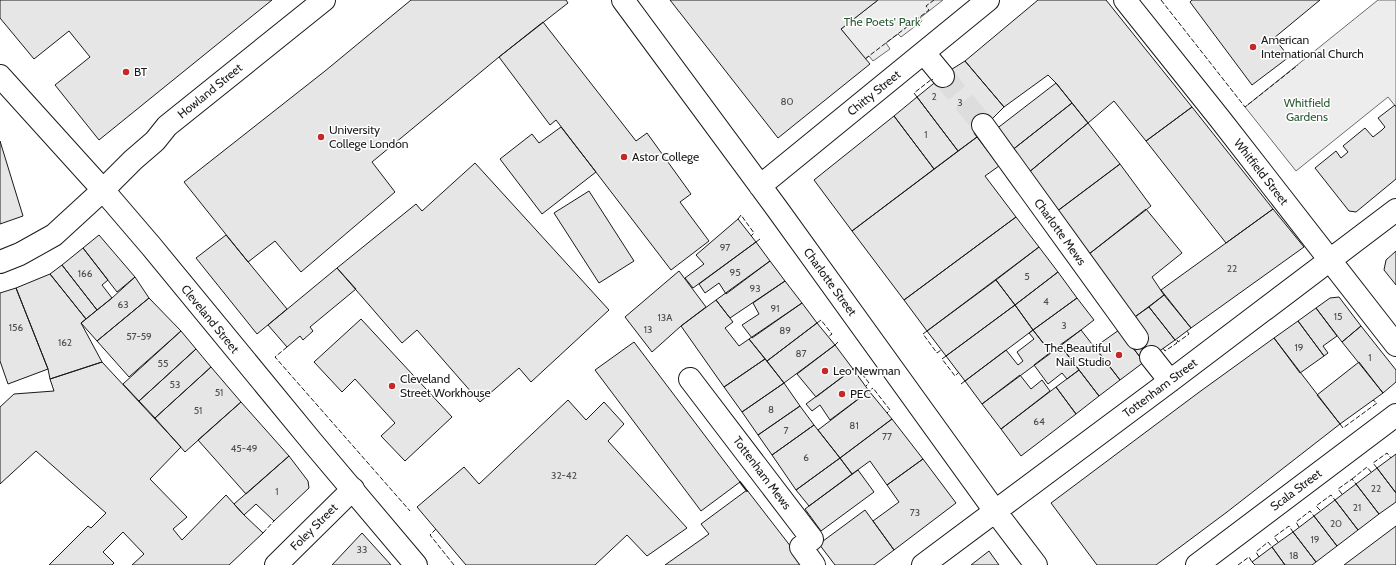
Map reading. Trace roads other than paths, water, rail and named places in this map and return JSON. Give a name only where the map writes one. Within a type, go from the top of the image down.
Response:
[{"type":"street","name":"Howland Street","points":[[0,262],[20,254],[54,235],[155,141],[167,126],[324,0]]},
{"type":"street","name":"Charlotte Street","points":[[623,0],[760,186],[995,511],[1036,565]]},
{"type":"street","name":"Chitty Street","points":[[760,186],[988,0]]},
{"type":"street","name":"Whitfield Street","points":[[1125,0],[1330,259],[1396,345]]},
{"type":"street","points":[[924,53],[943,76]]},
{"type":"street","name":"Cleveland Street","points":[[0,76],[103,190],[151,246],[308,437],[416,565]]},
{"type":"street","name":"Charlotte Mews","points":[[982,125],[1137,338]]},
{"type":"street","name":"Tottenham Street","points":[[923,565],[1396,210]]},
{"type":"street","points":[[1151,357],[1170,381]]},
{"type":"street","name":"Tottenham Mews","points":[[690,379],[812,539],[801,547],[814,565]]},
{"type":"street","name":"Scala Street","points":[[1197,565],[1396,415]]},
{"type":"street","name":"Foley Street","points":[[276,565],[353,489]]},
{"type":"tunnel","points":[[943,76],[983,125]]},
{"type":"place","name":"American International Church","points":[[1253,47]]},
{"type":"place","name":"BT","points":[[126,72]]},
{"type":"place","name":"University College London","points":[[321,137]]},
{"type":"place","name":"Astor College","points":[[624,157]]},
{"type":"place","name":"The Beautiful Nail Studio","points":[[1119,355]]},
{"type":"place","name":"Leo Newman","points":[[825,371]]},
{"type":"place","name":"Cleveland Street Workhouse","points":[[392,386]]},
{"type":"place","name":"PEC","points":[[842,394]]},
{"type":"park label","name":"The Poets' Park","points":[[882,22]]},
{"type":"park label","name":"Whitfield Gardens","points":[[1307,110]]}]
